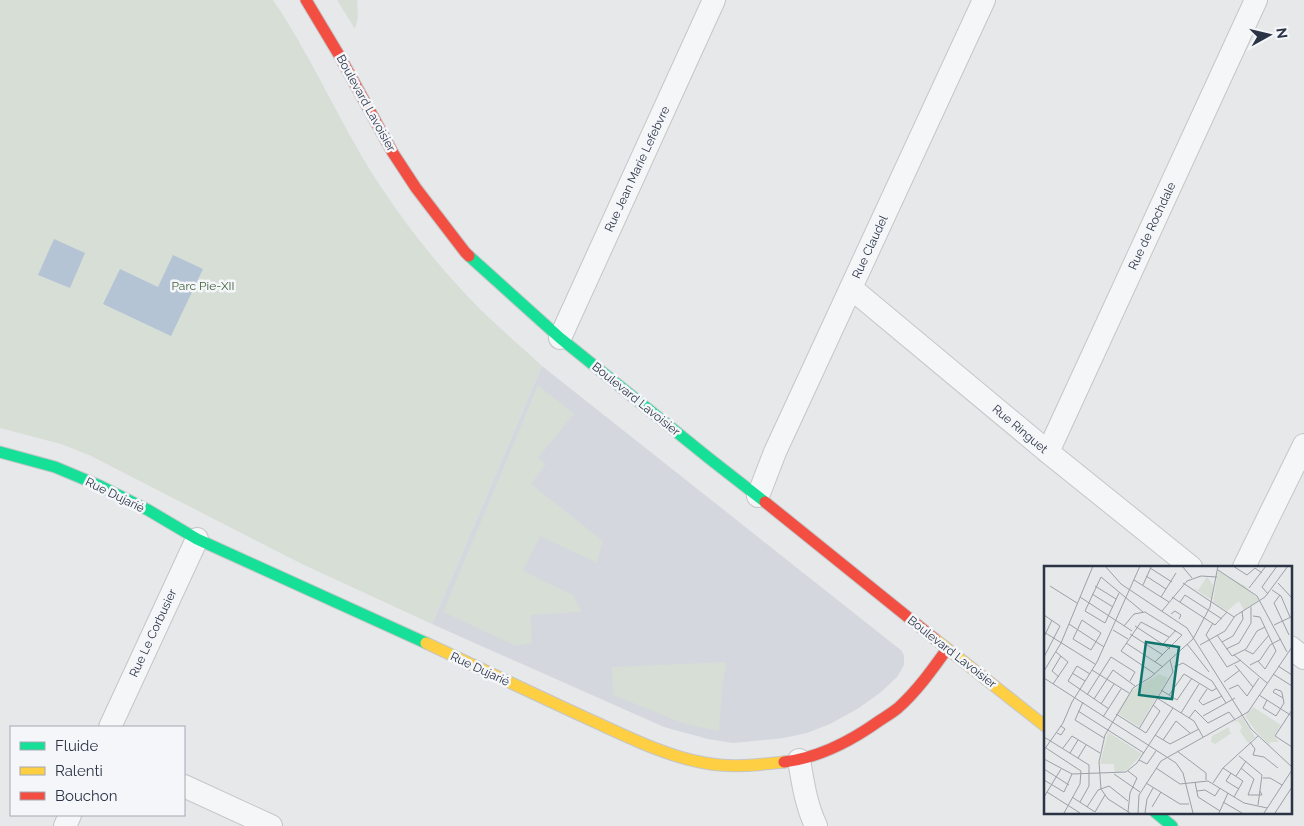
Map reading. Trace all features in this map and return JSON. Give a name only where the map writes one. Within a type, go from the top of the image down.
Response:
[{"type":"street","name":"Boulevard Lavoisier","points":[[306,0],[393,153],[445,228],[465,252],[560,338],[1044,725]]},
{"type":"street","name":"Rue Jean Marie Lefebvre","points":[[560,338],[714,0]]},
{"type":"street","name":"Rue Claudel","points":[[758,496],[775,452],[984,0]]},
{"type":"street","name":"Rue de Rochdale","points":[[1048,452],[1256,0]]},
{"type":"street","name":"Rue Ringuet","points":[[851,288],[1048,452],[1190,566]]},
{"type":"street","points":[[1244,566],[1304,445]]},
{"type":"street","name":"Rue Dujarié","points":[[0,452],[63,470],[167,520],[197,538],[516,686],[671,754],[704,763],[730,766],[799,760],[842,744],[865,732],[897,708],[925,679],[947,648]]},
{"type":"street","name":"Rue Le Corbusier","points":[[110,726],[197,538]]},
{"type":"street","points":[[1292,649],[1304,658]]},
{"type":"street","points":[[799,760],[808,804],[816,826]]},
{"type":"street","points":[[185,786],[271,826]]},
{"type":"street","points":[[1157,814],[1172,826]]},
{"type":"shaded area","points":[[542,366],[902,651],[904,665],[897,677],[881,692],[859,708],[830,724],[807,733],[784,738],[733,743],[708,739],[664,727],[432,624]]},
{"type":"green space","name":"Parc Pie-XII","points":[[0,0],[273,0],[302,46],[368,167],[405,221],[441,267],[467,296],[542,366],[432,624],[302,564],[89,455],[61,444],[0,428]]},
{"type":"green space","points":[[337,0],[357,0],[358,17],[355,29]]},
{"type":"green space","points":[[538,385],[574,414],[538,458],[546,464],[531,484],[603,541],[597,563],[540,536],[523,571],[573,595],[582,612],[531,615],[532,643],[516,646],[443,612]]},
{"type":"green space","points":[[726,662],[719,731],[685,724],[613,695],[612,667]]},
{"type":"water","points":[[54,239],[85,253],[70,288],[38,275]]},
{"type":"water","points":[[173,255],[203,269],[171,336],[103,304],[120,269],[158,287]]},
{"type":"traffic: fast","points":[[469,256],[560,338],[765,502]]},
{"type":"traffic: fast","points":[[0,452],[55,467],[98,485],[148,510],[197,539],[426,643]]},
{"type":"traffic: fast","points":[[1157,814],[1172,826]]},
{"type":"traffic: slow","points":[[935,639],[1044,725]]},
{"type":"traffic: slow","points":[[426,643],[621,734],[677,756],[705,763],[735,766],[784,762]]},
{"type":"traffic: jam","points":[[306,0],[393,153],[416,188],[469,256]]},
{"type":"traffic: jam","points":[[765,502],[935,639]]},
{"type":"traffic: jam","points":[[784,762],[809,757],[834,748],[891,713],[918,687],[947,649]]}]
